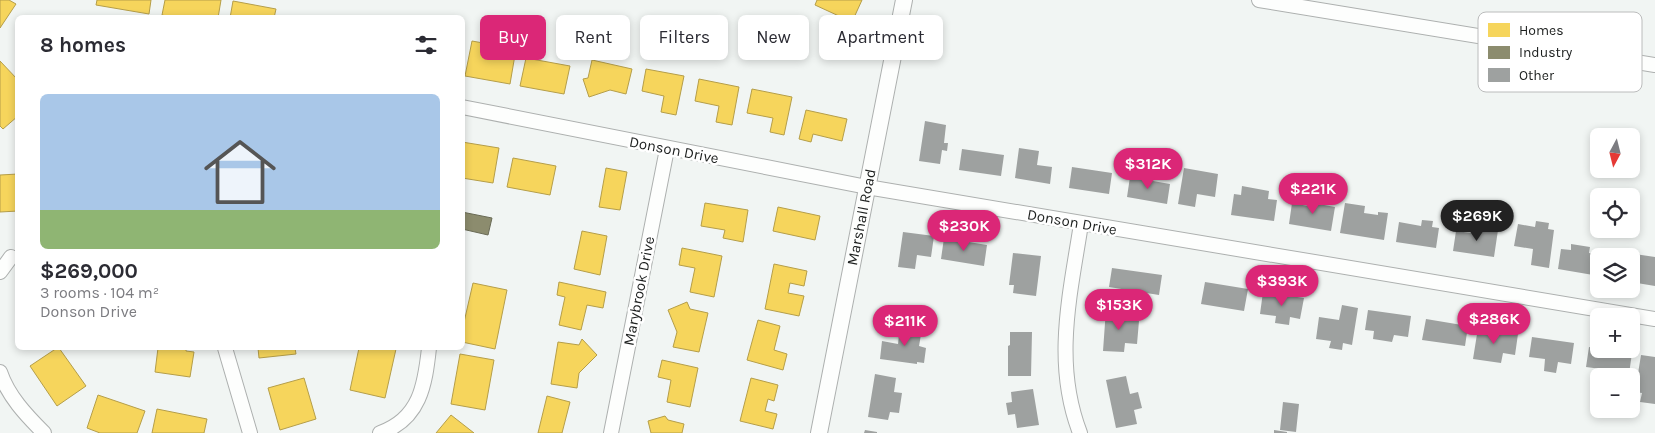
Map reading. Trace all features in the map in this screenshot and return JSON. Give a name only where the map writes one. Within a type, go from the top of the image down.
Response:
[{"type":"street","name":"Marshall Road","points":[[819,433],[904,0]]},
{"type":"street","points":[[1259,0],[1478,36]]},
{"type":"street","points":[[1642,64],[1655,66]]},
{"type":"street","name":"Donson Drive","points":[[465,108],[867,187],[1655,319]]},
{"type":"street","name":"Marybrook Drive","points":[[611,433],[667,148]]},
{"type":"street","points":[[1080,433],[1069,392],[1065,366],[1065,337],[1068,304],[1081,224]]},
{"type":"street","points":[[0,272],[11,257]]},
{"type":"street","points":[[226,350],[250,433]]},
{"type":"street","points":[[380,433],[389,430],[412,412],[426,373],[429,350]]},
{"type":"street","points":[[0,372],[14,400],[29,419],[44,433]]},
{"type":"building: Homes","points":[[0,0],[9,0],[16,4],[0,28]]},
{"type":"building: Homes","points":[[97,0],[151,0],[149,14],[96,5]]},
{"type":"building: Homes","points":[[165,0],[221,0],[218,15],[162,15]]},
{"type":"building: Homes","points":[[817,0],[862,0],[855,15],[837,15],[815,5]]},
{"type":"building: Homes","points":[[233,1],[276,9],[275,15],[231,15]]},
{"type":"building: Homes","points":[[472,41],[480,42],[480,60],[514,60],[510,84],[465,76]]},
{"type":"building: Homes","points":[[526,60],[537,60],[570,66],[564,94],[520,86]]},
{"type":"building: Homes","points":[[592,60],[632,69],[626,94],[610,90],[589,97],[583,79],[588,78]]},
{"type":"building: Homes","points":[[0,61],[15,77],[15,119],[3,129],[0,126]]},
{"type":"building: Homes","points":[[646,69],[684,76],[676,115],[661,112],[664,96],[642,91]]},
{"type":"building: Homes","points":[[699,79],[739,87],[732,125],[716,122],[719,106],[695,101]]},
{"type":"building: Homes","points":[[752,89],[792,97],[784,135],[770,132],[773,118],[747,113]]},
{"type":"building: Homes","points":[[806,110],[847,119],[842,141],[813,134],[811,142],[799,139]]},
{"type":"building: Homes","points":[[465,142],[499,148],[493,183],[465,178]]},
{"type":"building: Homes","points":[[513,158],[556,166],[550,195],[507,187]]},
{"type":"building: Homes","points":[[606,168],[627,172],[620,210],[599,207]]},
{"type":"building: Homes","points":[[15,174],[15,211],[0,212],[0,175]]},
{"type":"building: Homes","points":[[705,203],[748,210],[743,242],[723,238],[725,230],[701,226]]},
{"type":"building: Homes","points":[[778,207],[820,216],[815,240],[773,231]]},
{"type":"building: Homes","points":[[582,231],[607,236],[600,275],[574,269]]},
{"type":"building: Homes","points":[[682,248],[722,256],[714,297],[690,292],[695,268],[679,265]]},
{"type":"building: Homes","points":[[774,264],[807,271],[804,286],[790,283],[788,293],[804,296],[799,316],[765,309]]},
{"type":"building: Homes","points":[[559,282],[606,292],[603,308],[587,305],[581,330],[559,325],[565,297],[557,295]]},
{"type":"building: Homes","points":[[473,283],[507,290],[495,349],[465,343],[465,318]]},
{"type":"building: Homes","points":[[687,302],[690,309],[708,313],[699,352],[673,347],[677,332],[668,310]]},
{"type":"building: Homes","points":[[758,320],[780,326],[774,350],[787,354],[783,370],[747,360]]},
{"type":"building: Homes","points":[[582,339],[597,355],[579,373],[577,388],[551,384],[558,342],[579,345]]},
{"type":"building: Homes","points":[[54,350],[60,350],[86,386],[57,406],[30,366]]},
{"type":"building: Homes","points":[[158,350],[186,350],[194,352],[190,377],[155,372]]},
{"type":"building: Homes","points":[[258,350],[295,350],[296,354],[259,358]]},
{"type":"building: Homes","points":[[359,350],[396,350],[385,398],[350,390]]},
{"type":"building: Homes","points":[[460,354],[494,360],[485,410],[451,404]]},
{"type":"building: Homes","points":[[662,360],[698,368],[690,407],[667,402],[671,380],[658,377]]},
{"type":"building: Homes","points":[[304,378],[316,419],[280,430],[268,388]]},
{"type":"building: Homes","points":[[751,378],[778,385],[774,401],[768,399],[765,411],[777,414],[773,429],[740,421]]},
{"type":"building: Homes","points":[[98,395],[145,411],[137,433],[100,433],[87,428]]},
{"type":"building: Homes","points":[[547,396],[570,402],[562,433],[538,433]]},
{"type":"building: Homes","points":[[157,409],[207,419],[204,433],[152,433]]},
{"type":"building: Homes","points":[[451,415],[474,433],[436,433]]},
{"type":"building: Homes","points":[[665,416],[668,420],[684,424],[682,433],[651,433],[648,421]]},
{"type":"building: Industry","points":[[465,213],[492,218],[488,235],[465,230]]},
{"type":"building: Other","points":[[925,121],[946,125],[944,143],[948,143],[947,151],[942,150],[940,164],[919,161]]},
{"type":"building: Other","points":[[1019,148],[1039,151],[1037,165],[1052,167],[1050,184],[1015,178]]},
{"type":"building: Other","points":[[962,149],[1004,155],[1001,176],[959,170]]},
{"type":"building: Other","points":[[1072,167],[1112,173],[1109,194],[1069,188]]},
{"type":"building: Other","points":[[1184,168],[1218,174],[1215,197],[1197,194],[1195,207],[1178,204]]},
{"type":"building: Other","points":[[1130,177],[1170,184],[1167,204],[1127,197]]},
{"type":"building: Other","points":[[1242,186],[1269,191],[1268,199],[1277,200],[1274,221],[1231,215],[1234,194],[1241,195]]},
{"type":"building: Other","points":[[1315,197],[1325,199],[1324,205],[1335,207],[1331,231],[1289,224],[1292,203],[1313,207]]},
{"type":"building: Other","points":[[1345,203],[1365,206],[1364,213],[1378,215],[1378,212],[1388,213],[1384,240],[1340,233]]},
{"type":"building: Other","points":[[1422,220],[1433,221],[1432,227],[1439,228],[1436,248],[1396,242],[1399,222],[1421,226]]},
{"type":"building: Other","points":[[1536,221],[1549,223],[1548,229],[1554,230],[1549,268],[1531,265],[1533,249],[1514,246],[1518,224],[1535,227]]},
{"type":"building: Other","points":[[1472,226],[1498,230],[1494,257],[1453,251],[1456,231],[1471,233]]},
{"type":"building: Other","points":[[903,232],[934,236],[931,257],[917,255],[915,269],[898,267]]},
{"type":"building: Other","points":[[944,238],[987,245],[984,266],[941,259]]},
{"type":"building: Other","points":[[1571,244],[1590,247],[1590,274],[1558,269],[1561,249],[1571,250]]},
{"type":"building: Other","points":[[1013,253],[1041,256],[1036,296],[1013,293],[1014,285],[1009,285]]},
{"type":"building: Other","points":[[1640,255],[1655,257],[1655,286],[1640,284]]},
{"type":"building: Other","points":[[1112,268],[1162,275],[1159,295],[1109,287]]},
{"type":"building: Other","points":[[1205,282],[1248,289],[1244,311],[1201,304]]},
{"type":"building: Other","points":[[1263,292],[1304,298],[1300,319],[1290,317],[1289,325],[1275,323],[1276,316],[1260,314]]},
{"type":"building: Other","points":[[1342,305],[1358,308],[1352,345],[1343,343],[1342,350],[1329,348],[1331,341],[1316,339],[1319,317],[1339,320]]},
{"type":"building: Other","points":[[1106,309],[1125,310],[1124,320],[1139,321],[1137,344],[1125,343],[1124,352],[1103,351]]},
{"type":"building: Other","points":[[1368,310],[1411,316],[1408,337],[1394,335],[1392,342],[1373,339],[1374,331],[1365,330]]},
{"type":"building: Other","points":[[1426,319],[1468,326],[1465,346],[1422,340]]},
{"type":"building: Other","points":[[900,326],[922,329],[919,346],[926,348],[924,363],[917,362],[917,364],[880,359],[882,341],[898,344]]},
{"type":"building: Other","points":[[1478,328],[1518,334],[1515,355],[1503,353],[1501,363],[1473,359]]},
{"type":"building: Other","points":[[1010,332],[1032,332],[1031,376],[1008,376]]},
{"type":"building: Other","points":[[1532,337],[1574,343],[1571,364],[1558,362],[1556,373],[1544,371],[1545,359],[1529,357]]},
{"type":"building: Other","points":[[1589,347],[1590,358],[1631,358],[1630,368],[1586,367]]},
{"type":"building: Other","points":[[1641,355],[1655,357],[1655,404],[1640,402],[1642,393],[1640,393],[1639,368]]},
{"type":"building: Other","points":[[875,374],[896,378],[894,392],[902,393],[899,413],[890,412],[888,420],[868,417]]},
{"type":"building: Other","points":[[1126,376],[1130,394],[1138,392],[1142,408],[1134,410],[1137,424],[1116,428],[1106,380]]},
{"type":"building: Other","points":[[1033,389],[1039,425],[1017,428],[1015,414],[1008,415],[1006,403],[1012,402],[1011,392]]},
{"type":"building: Other","points":[[1283,402],[1299,404],[1296,432],[1280,430]]},
{"type":"building: Other","points":[[865,430],[877,432],[877,433],[864,433]]},
{"type":"building: Other","points":[[1274,430],[1287,432],[1287,433],[1274,433]]}]
